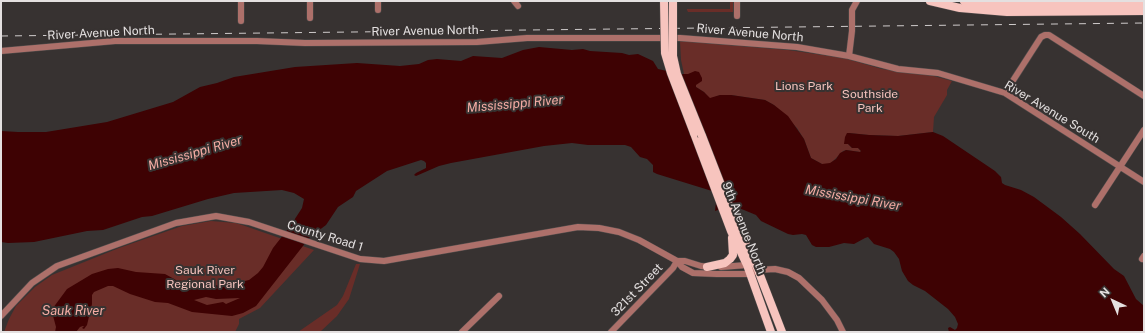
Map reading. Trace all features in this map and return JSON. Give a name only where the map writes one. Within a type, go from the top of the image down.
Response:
[{"type":"main road","points":[[664,1],[666,53],[671,73],[698,134]]},
{"type":"main road","points":[[673,1],[674,56],[677,74],[698,134]]},
{"type":"main road","points":[[930,1],[960,8],[1064,2],[1131,2],[1144,4]]},
{"type":"main road","points":[[964,1],[995,5],[1025,12],[1144,11]]},
{"type":"main road","name":"9th Avenue North","points":[[698,134],[772,332]]},
{"type":"main road","points":[[707,267],[724,263],[730,259],[733,254],[731,225]]},
{"type":"main road","name":"9th Avenue North","points":[[731,225],[758,270],[782,332]]},
{"type":"street","points":[[241,1],[241,21]]},
{"type":"street","points":[[310,1],[310,18]]},
{"type":"street","points":[[378,1],[378,10]]},
{"type":"street","points":[[737,1],[737,16]]},
{"type":"street","points":[[849,56],[855,33],[855,10],[853,7],[857,1]]},
{"type":"street","points":[[1131,2],[1144,11]]},
{"type":"street","points":[[1005,93],[1041,37],[1049,35],[1144,96]]},
{"type":"street","name":"River Avenue North","points":[[1,51],[115,41],[257,41],[305,43],[477,42],[527,38],[680,38],[797,46],[849,56]]},
{"type":"street","name":"River Avenue South","points":[[849,56],[898,68],[938,73],[1005,93],[1144,182]]},
{"type":"street","points":[[1095,205],[1144,130]]},
{"type":"street","name":"County Road 1","points":[[1,316],[32,283],[57,266],[176,223],[216,216],[249,222],[360,259],[384,261],[578,227],[598,228],[619,232],[639,240],[677,261],[682,267],[693,273],[750,274]]},
{"type":"street","name":"County Road 1","points":[[677,261],[685,261],[696,266],[707,267],[747,265]]},
{"type":"street","name":"321st Street","points":[[611,332],[673,268],[677,261]]},
{"type":"street","points":[[747,265],[758,270]]},
{"type":"street","points":[[750,274],[758,270],[775,269],[788,272],[799,278],[822,300],[837,320],[843,332]]},
{"type":"street","points":[[462,332],[499,296]]},
{"type":"street","name":"County Road 1","points":[[1,322],[8,309]]},
{"type":"green space","points":[[730,1],[733,1],[733,12],[688,12],[687,10],[730,9]]},
{"type":"green space","points":[[680,41],[788,50],[844,58],[882,69],[930,75],[952,81],[947,90],[947,95],[934,117],[933,132],[898,136],[848,133],[845,144],[848,144],[852,148],[858,148],[861,151],[843,151],[830,164],[822,164],[811,158],[804,139],[797,128],[774,105],[765,100],[731,95],[720,95],[710,99],[704,92],[696,87],[688,74],[684,74],[681,60]]},
{"type":"green space","name":"Sauk River Regional Park","points":[[211,221],[236,223],[314,250],[260,308],[239,319],[239,324],[235,332],[4,332],[16,306],[35,287],[52,275],[119,248],[182,226]]},
{"type":"green space","points":[[356,264],[360,264],[349,299],[337,316],[320,332],[298,332],[337,305],[343,296]]},
{"type":"water","points":[[539,47],[572,50],[583,49],[629,55],[638,54],[653,61],[658,69],[680,74],[688,74],[695,71],[699,72],[702,81],[696,85],[696,87],[710,98],[720,95],[731,95],[765,100],[774,105],[788,116],[804,139],[811,158],[822,164],[830,163],[836,159],[840,153],[846,150],[861,151],[858,148],[852,148],[848,144],[844,144],[847,133],[898,136],[933,132],[943,136],[995,171],[1001,177],[1002,183],[1021,190],[1034,197],[1061,217],[1114,269],[1124,276],[1136,299],[1144,306],[1144,332],[949,332],[948,328],[950,327],[955,330],[957,328],[958,324],[955,317],[948,309],[925,291],[908,281],[902,271],[899,259],[890,249],[874,244],[868,237],[854,244],[844,243],[829,247],[816,247],[812,245],[806,235],[788,234],[761,221],[756,215],[744,210],[735,207],[727,207],[715,211],[716,202],[712,191],[653,172],[653,165],[647,159],[640,157],[631,147],[625,145],[588,145],[572,143],[544,146],[451,163],[439,166],[416,176],[414,175],[416,173],[426,168],[426,163],[424,161],[421,160],[387,171],[356,191],[353,197],[338,207],[326,225],[310,237],[256,306],[243,313],[232,316],[192,312],[168,303],[155,302],[130,294],[113,286],[108,286],[94,292],[92,295],[92,304],[87,325],[84,329],[82,328],[83,326],[76,332],[55,332],[56,327],[52,312],[53,308],[67,289],[92,274],[108,269],[118,268],[136,272],[165,274],[176,280],[211,285],[224,286],[249,280],[263,267],[273,248],[302,208],[304,199],[294,193],[282,190],[234,193],[208,199],[152,216],[142,217],[103,230],[87,231],[34,242],[1,242],[1,131],[46,132],[107,122],[173,102],[200,87],[234,77],[295,67],[357,63],[400,66],[419,64],[428,60],[437,59],[461,61],[473,56],[502,58],[523,50]],"holes":[[[206,297],[216,299],[240,298],[226,304],[223,302],[207,305],[194,300]]]},
{"type":"railway","points":[[1,36],[1144,23]]},
{"type":"park label","name":"Lions Park","points":[[804,86]]},
{"type":"park label","name":"Southside Park","points":[[870,101]]},
{"type":"water label","name":"Mississippi River","points":[[515,104]]},
{"type":"water label","name":"Mississippi River","points":[[195,153]]},
{"type":"water label","name":"Mississippi River","points":[[853,198]]},
{"type":"water label","name":"Sauk River","points":[[73,311]]}]
